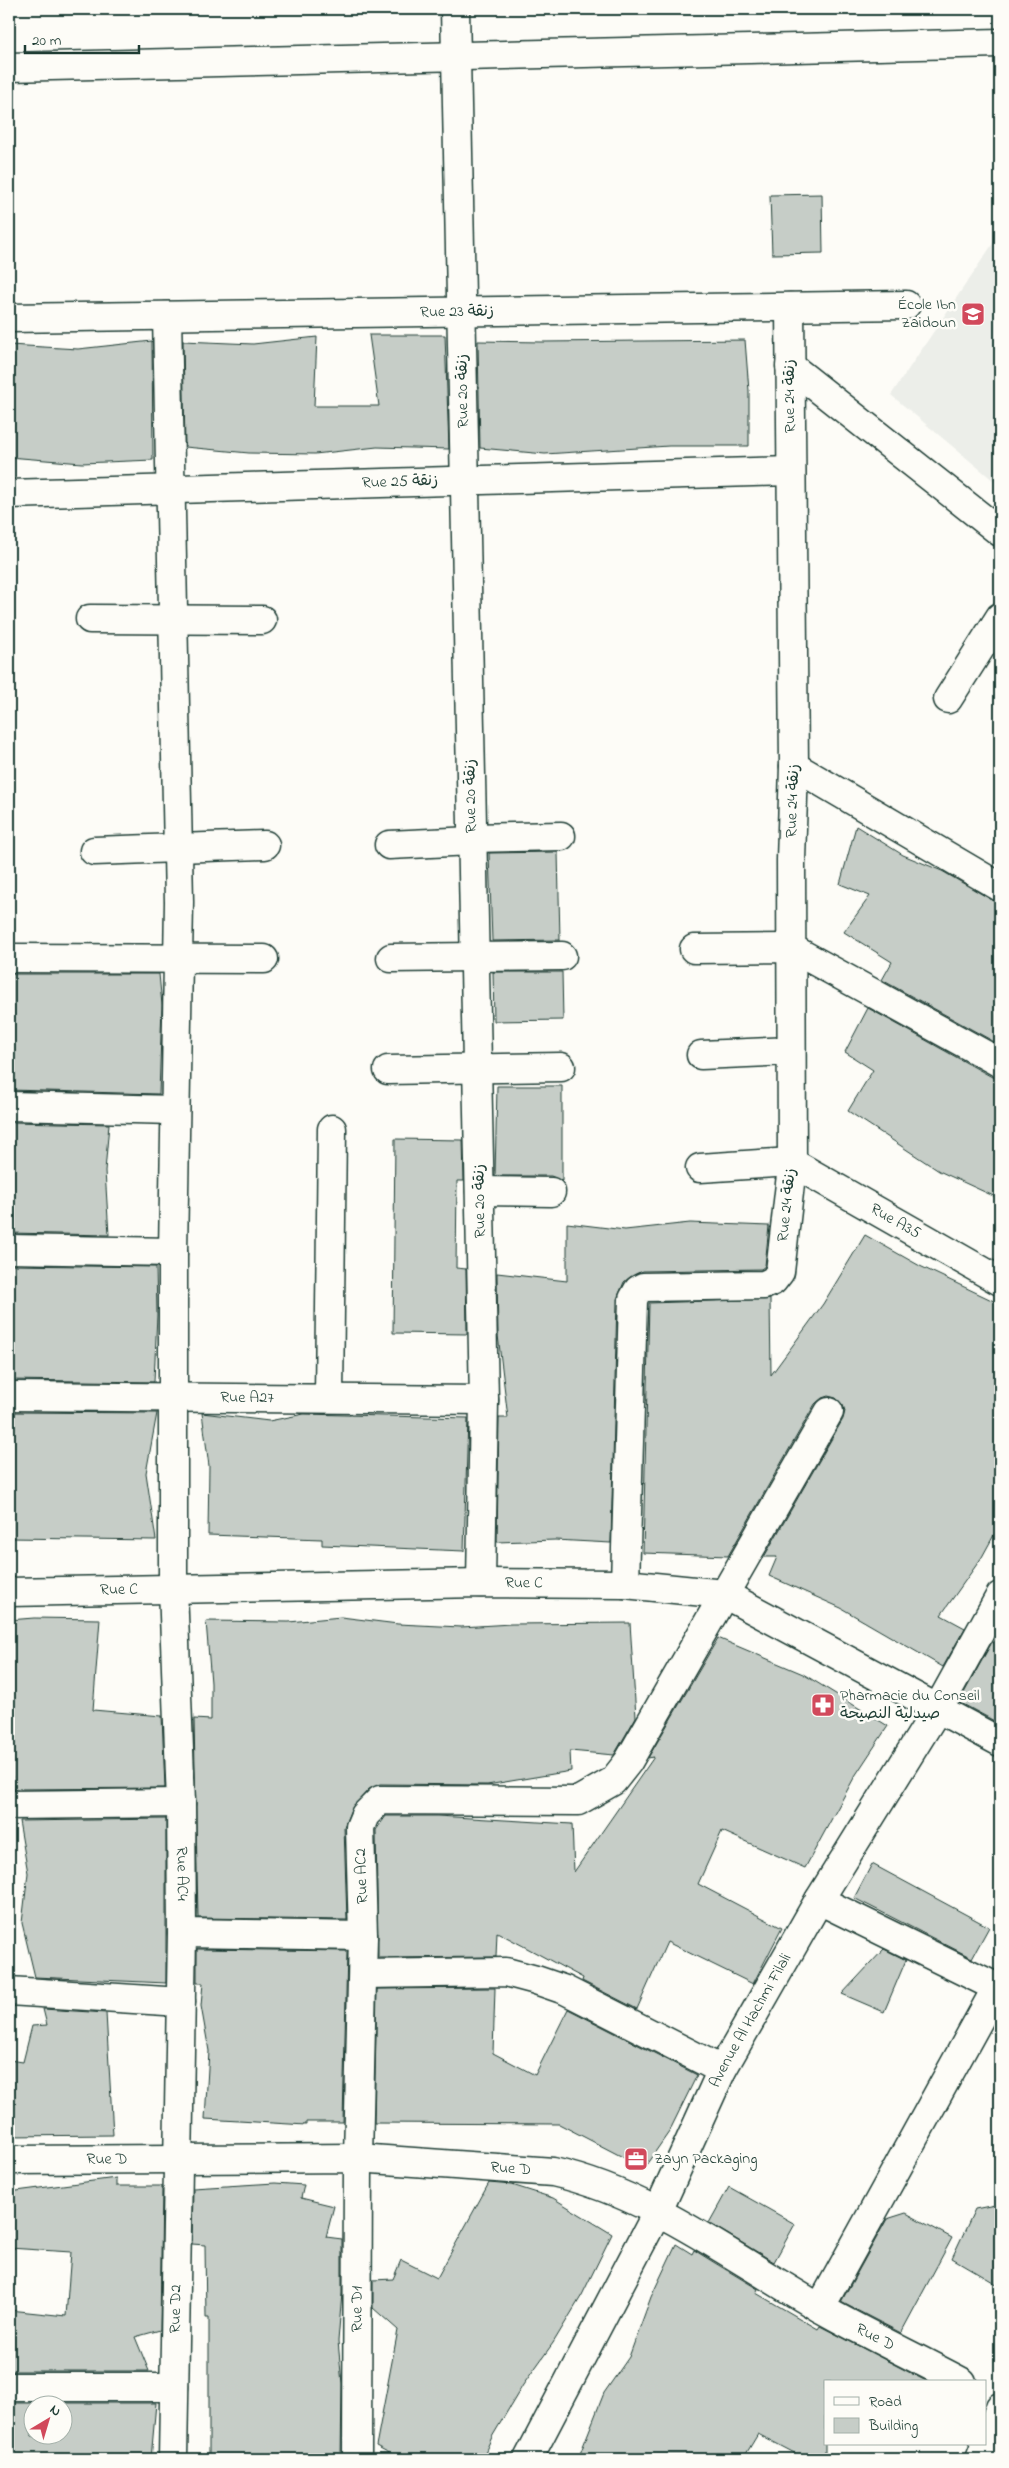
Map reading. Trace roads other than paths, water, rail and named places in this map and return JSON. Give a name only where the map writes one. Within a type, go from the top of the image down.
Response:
[{"type":"street","name":"Rue 20 زنقة","points":[[455,9],[484,1400],[481,1583]]},
{"type":"street","points":[[9,67],[456,58],[1000,43]]},
{"type":"street","name":"Rue 23 زنقة","points":[[9,318],[906,305]]},
{"type":"street","name":"Rue 24 زنقة","points":[[625,1584],[633,1299],[638,1290],[643,1287],[764,1285],[773,1282],[780,1272],[792,1162],[791,948],[794,766],[790,307]]},
{"type":"street","name":"Rue AC4","points":[[167,316],[169,489],[174,620],[178,847],[173,1252],[173,1588],[181,1803],[182,1933],[178,2158]]},
{"type":"street","points":[[790,366],[1000,532]]},
{"type":"street","name":"Rue 25 زنقة","points":[[9,494],[791,471]]},
{"type":"street","points":[[948,699],[1000,617]]},
{"type":"street","points":[[90,619],[262,620]]},
{"type":"street","points":[[794,766],[1000,887]]},
{"type":"street","points":[[389,845],[561,836]]},
{"type":"street","points":[[94,851],[265,845]]},
{"type":"street","points":[[694,949],[791,948],[1000,1063]]},
{"type":"street","points":[[391,958],[562,956]]},
{"type":"street","points":[[9,958],[264,959]]},
{"type":"street","points":[[701,1055],[791,1051]]},
{"type":"street","points":[[388,1070],[561,1067]]},
{"type":"street","points":[[9,1106],[175,1110]]},
{"type":"street","points":[[329,1397],[332,1129]]},
{"type":"street","points":[[700,1168],[792,1162]]},
{"type":"street","name":"Rue A35","points":[[792,1162],[1000,1281]]},
{"type":"street","points":[[480,1192],[551,1192]]},
{"type":"street","points":[[9,1249],[173,1252]]},
{"type":"street","name":"Rue A27","points":[[9,1396],[329,1397],[484,1400]]},
{"type":"street","points":[[724,1594],[829,1412]]},
{"type":"street","name":"Rue C","points":[[9,1592],[481,1583],[625,1584],[724,1594],[1000,1742]]},
{"type":"street","name":"Rue AC2","points":[[358,2158],[364,1936],[360,1827],[365,1814],[380,1800],[578,1801],[613,1781],[628,1762],[724,1594]]},
{"type":"street","name":"Avenue Al Hachmi Filali","points":[[528,2459],[658,2211],[722,2070],[819,1900],[938,1708],[1000,1596]]},
{"type":"street","points":[[9,1804],[181,1803]]},
{"type":"street","points":[[819,1900],[999,1988],[820,2308]]},
{"type":"street","points":[[182,1933],[364,1936]]},
{"type":"street","points":[[363,1974],[506,1972],[536,1980],[565,1990],[722,2070]]},
{"type":"street","points":[[9,1992],[181,2002]]},
{"type":"street","name":"Rue D2","points":[[173,2459],[178,2158]]},
{"type":"street","name":"Rue D","points":[[9,2160],[358,2158],[553,2172],[580,2178],[658,2211],[820,2308],[958,2380]]},
{"type":"street","name":"Rue D1","points":[[358,2158],[358,2459]]},
{"type":"street","points":[[9,2387],[174,2388]]},
{"type":"street","points":[[986,2395],[1000,2402]]},
{"type":"street","points":[[986,2443],[1000,2407]]},
{"type":"street","points":[[980,2459],[985,2446]]},
{"type":"place","name":"École Ibn Zaidoun","points":[[973,314]]},
{"type":"place","name":"Pharmacie du Conseil صيدلية النصيحة","points":[[823,1705]]},
{"type":"place","name":"Zayn Packaging","points":[[636,2159]]}]
